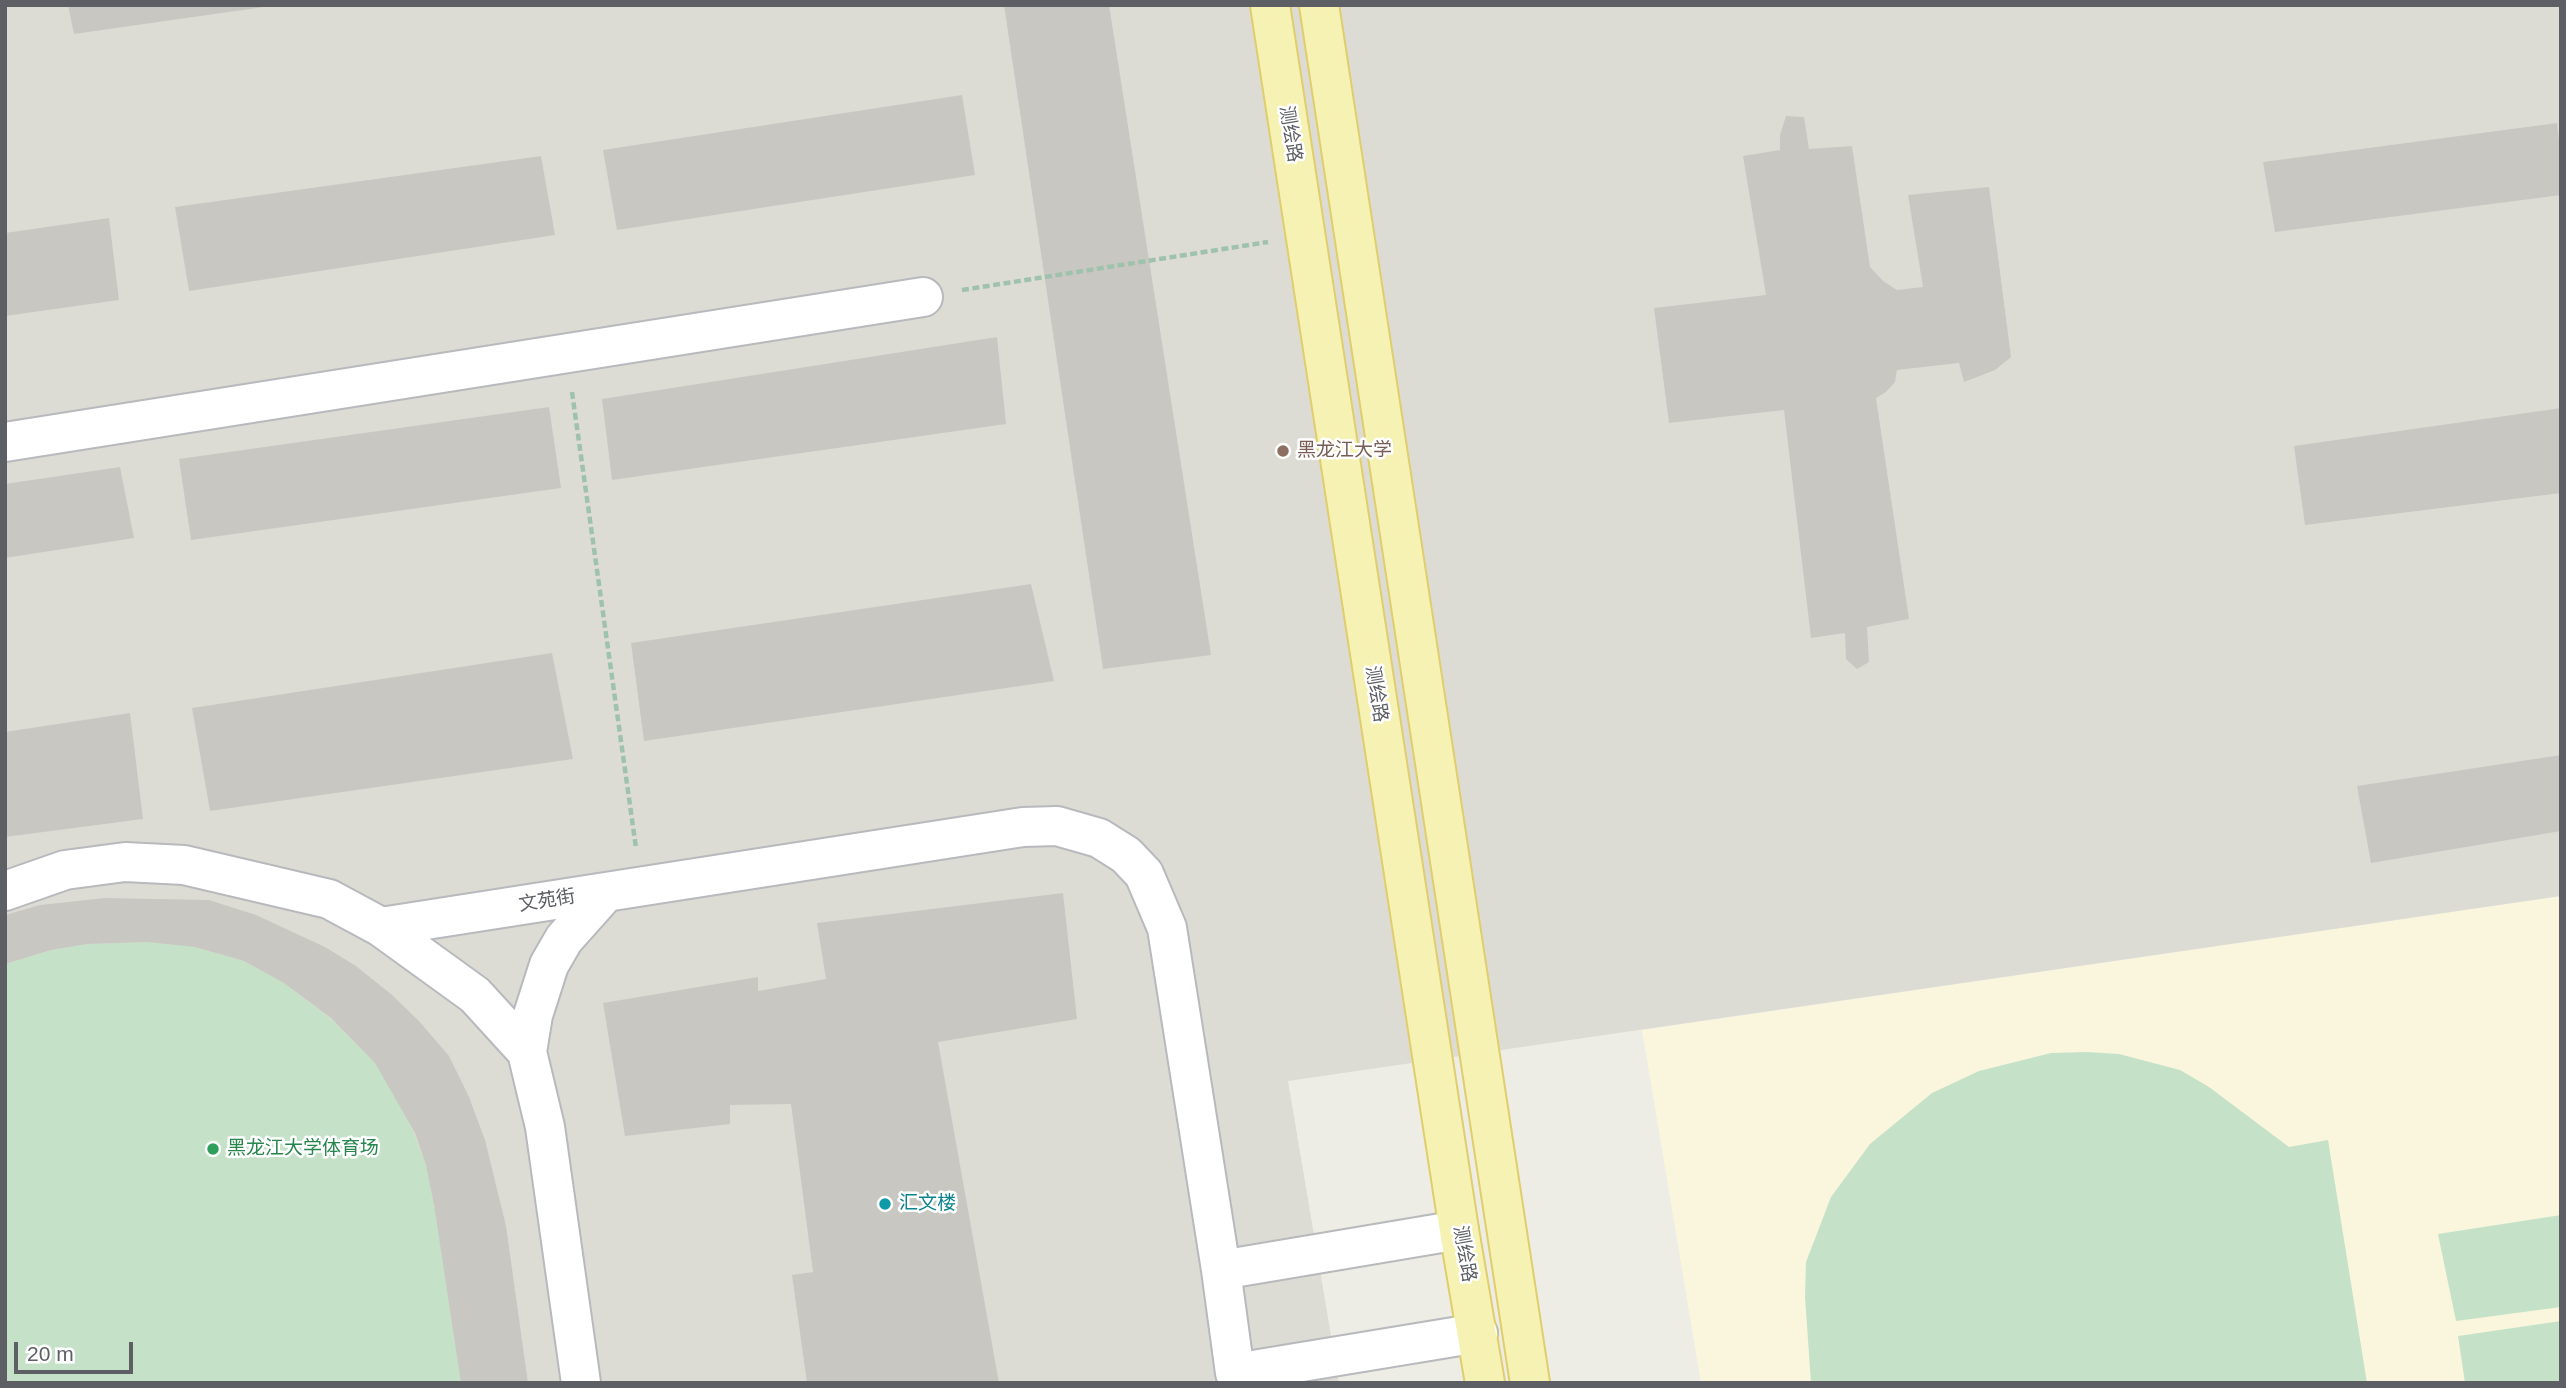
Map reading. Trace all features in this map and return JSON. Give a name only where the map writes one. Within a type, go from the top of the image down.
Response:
[{"type":"main road","name":"测绘路","points":[[1270,5],[1459,1230],[1485,1383]]},
{"type":"main road","points":[[1319,5],[1530,1383]]},
{"type":"street","points":[[5,442],[923,296]]},
{"type":"street","name":"文苑街","points":[[381,927],[1023,827],[1057,826],[1099,838],[1126,855],[1144,874],[1167,929],[1222,1270],[1235,1373],[1478,1333]]},
{"type":"street","points":[[5,891],[65,870],[125,862],[184,865],[329,899],[381,927],[475,995],[527,1052]]},
{"type":"street","points":[[581,1383],[545,1127],[527,1052],[533,1015],[549,965],[564,939],[624,889]]},
{"type":"street","points":[[1222,1270],[1459,1230]]},
{"type":"path","points":[[923,296],[1305,236]]},
{"type":"path","points":[[566,353],[624,889]]},
{"type":"shaded area","name":"黑龙江大学","points":[[5,5],[2561,5],[2561,896],[1288,1081],[1339,1383],[5,1383]]},
{"type":"shaded area","points":[[2561,896],[2561,1383],[1701,1383],[1642,1030]]},
{"type":"green space","name":"黑龙江大学体育场","points":[[147,942],[195,947],[244,961],[284,983],[331,1019],[375,1063],[407,1116],[426,1165],[461,1383],[5,1383],[5,964],[51,950],[87,944]]},
{"type":"green space","points":[[2051,1053],[2119,1054],[2180,1070],[2209,1087],[2289,1147],[2328,1140],[2367,1383],[1811,1383],[1805,1297],[1806,1262],[1831,1197],[1870,1144],[1932,1093],[1979,1071]]},
{"type":"green space","points":[[2561,1215],[2561,1307],[2456,1321],[2438,1234]]},
{"type":"green space","points":[[2561,1321],[2561,1383],[2465,1383],[2458,1336]]},
{"type":"building","points":[[68,5],[264,5],[264,7],[74,34]]},
{"type":"building","points":[[1004,5],[1109,5],[1211,655],[1103,669]]},
{"type":"building","points":[[962,95],[975,175],[617,230],[603,150]]},
{"type":"building","points":[[1786,116],[1804,117],[1809,149],[1852,146],[1870,267],[1883,281],[1897,290],[1923,287],[1908,195],[1989,187],[2011,357],[1995,370],[1964,382],[1959,363],[1897,370],[1895,382],[1876,398],[1909,619],[1867,627],[1869,662],[1857,669],[1846,659],[1845,633],[1811,638],[1784,410],[1669,423],[1654,308],[1766,295],[1743,156],[1780,150],[1780,135]]},
{"type":"building","points":[[2557,123],[2561,156],[2561,195],[2275,232],[2263,162]]},
{"type":"building","points":[[541,156],[555,235],[189,291],[175,207]]},
{"type":"building","points":[[109,218],[119,300],[5,316],[5,233]]},
{"type":"building","points":[[997,337],[1006,424],[612,480],[602,399]]},
{"type":"building","points":[[549,407],[561,488],[191,540],[179,459]]},
{"type":"building","points":[[2561,408],[2561,493],[2305,525],[2294,446]]},
{"type":"building","points":[[120,467],[134,538],[5,558],[5,484]]},
{"type":"building","points":[[1031,584],[1054,681],[644,741],[631,643]]},
{"type":"building","points":[[552,653],[573,759],[210,811],[192,708]]},
{"type":"building","points":[[130,713],[143,819],[5,837],[5,732]]},
{"type":"building","points":[[2561,755],[2561,831],[2371,863],[2357,786]]},
{"type":"building","name":"汇文楼","points":[[1063,893],[1077,1019],[938,1042],[999,1383],[807,1383],[792,1275],[813,1272],[791,1104],[730,1105],[730,1124],[625,1136],[603,1003],[758,977],[758,991],[826,979],[817,923]]},
{"type":"building","points":[[105,898],[209,900],[256,915],[325,947],[356,966],[419,1021],[449,1056],[469,1097],[485,1140],[506,1226],[528,1383],[461,1383],[434,1205],[426,1165],[415,1133],[375,1063],[331,1018],[284,983],[244,961],[195,947],[147,942],[87,944],[51,950],[5,964],[5,915],[40,905]]},
{"type":"place","name":"黑龙江大学","points":[[1283,451]]},
{"type":"place","name":"黑龙江大学体育场","points":[[213,1149]]},
{"type":"place","name":"汇文楼","points":[[885,1204]]}]
